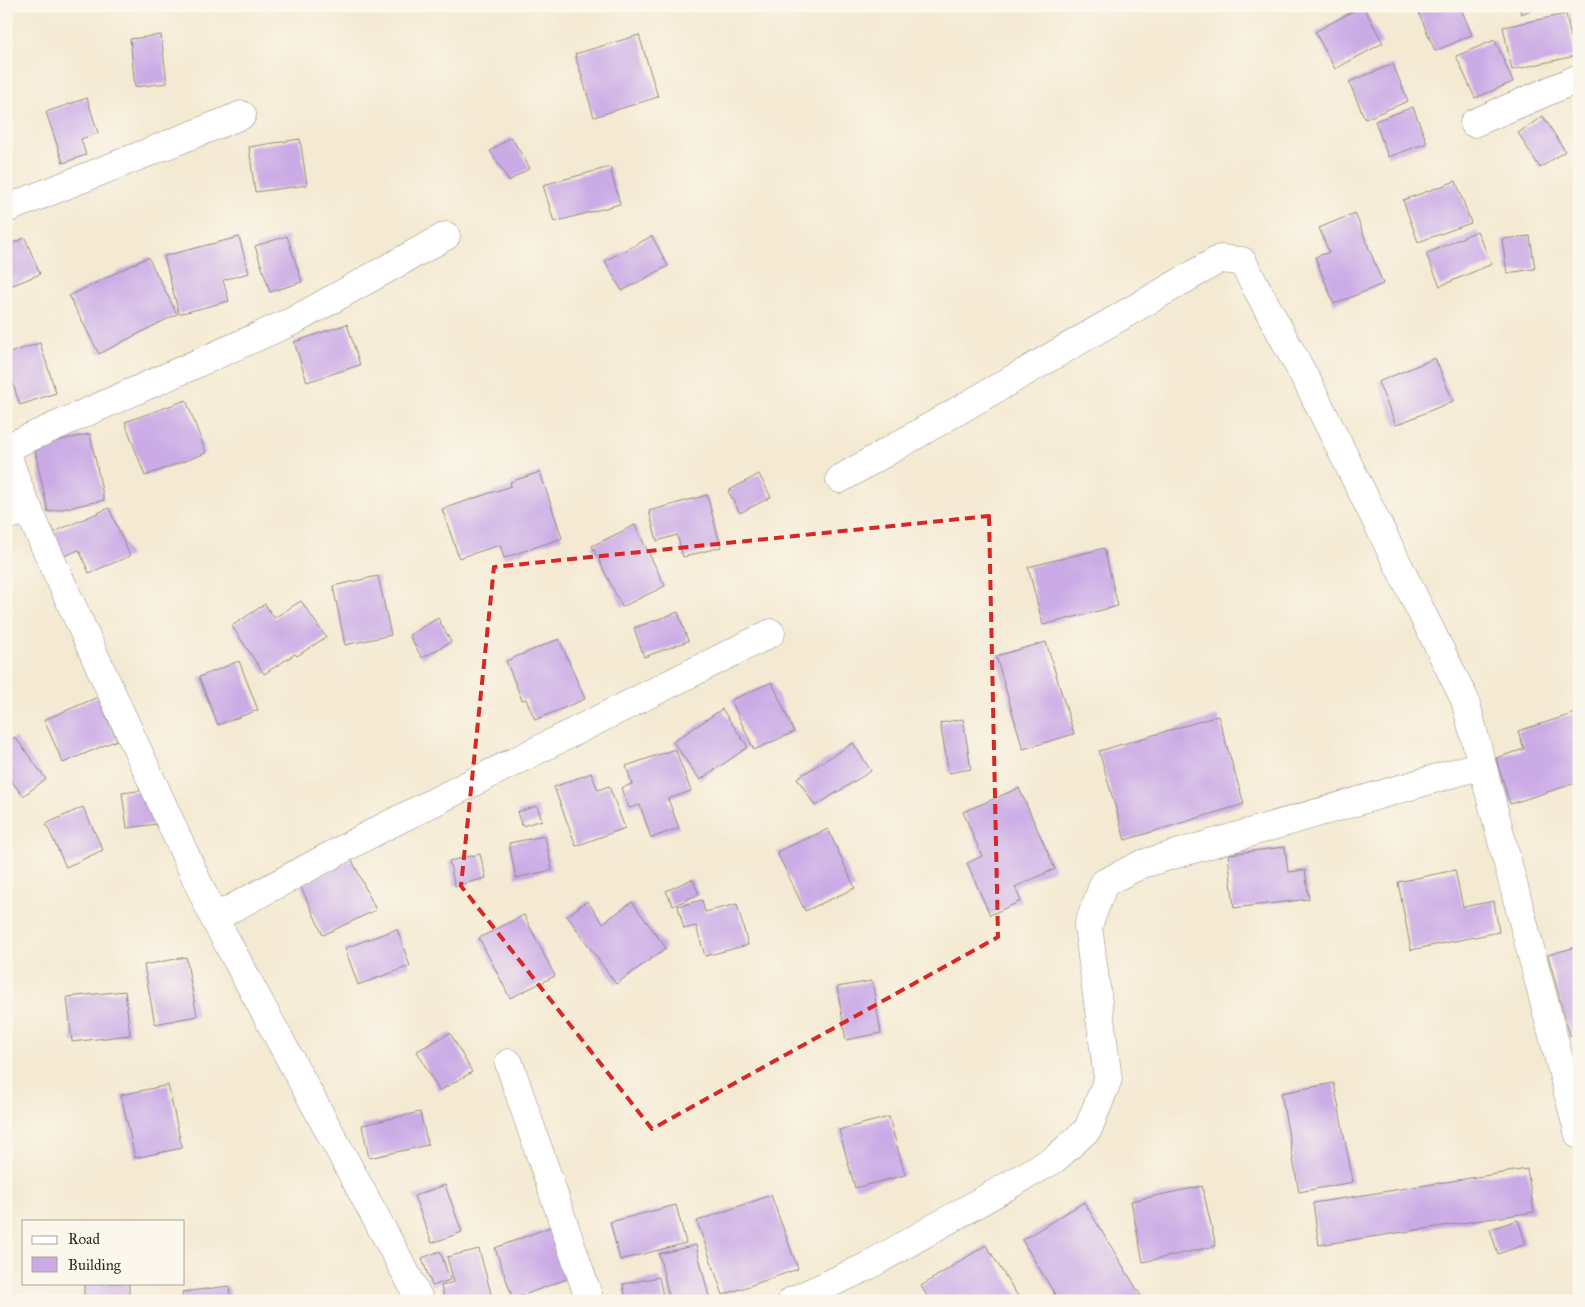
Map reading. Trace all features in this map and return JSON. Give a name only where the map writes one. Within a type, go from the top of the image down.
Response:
[{"type":"street","points":[[1474,123],[1579,78]]},
{"type":"street","points":[[6,209],[242,115]]},
{"type":"street","points":[[420,1301],[214,918],[17,513],[6,450],[293,321],[446,236]]},
{"type":"street","points":[[840,479],[1220,259],[1242,261],[1309,385],[1465,700],[1579,1135]]},
{"type":"street","points":[[214,918],[382,828],[771,633]]},
{"type":"street","points":[[792,1301],[866,1267],[1055,1159],[1088,1129],[1108,1079],[1088,926],[1104,883],[1142,864],[1482,765]]},
{"type":"street","points":[[509,1063],[590,1301]]},
{"type":"highlighted area","points":[[989,516],[998,937],[652,1129],[461,886],[494,567]]},
{"type":"building","points":[[1362,6],[1383,43],[1335,69],[1315,32]]},
{"type":"building","points":[[1416,6],[1460,6],[1472,35],[1435,51]]},
{"type":"building","points":[[1518,6],[1543,6],[1521,14]]},
{"type":"building","points":[[1566,14],[1575,56],[1512,70],[1503,27]]},
{"type":"building","points":[[161,35],[167,83],[135,87],[130,39]]},
{"type":"building","points":[[639,35],[658,97],[594,117],[575,54]]},
{"type":"building","points":[[1495,40],[1513,82],[1475,98],[1456,56]]},
{"type":"building","points":[[1393,64],[1408,101],[1365,119],[1349,82]]},
{"type":"building","points":[[87,98],[98,133],[81,139],[86,155],[63,163],[46,112]]},
{"type":"building","points":[[1413,107],[1427,143],[1388,157],[1375,121]]},
{"type":"building","points":[[1543,116],[1565,151],[1540,168],[1518,133]]},
{"type":"building","points":[[511,137],[530,168],[509,181],[490,151]]},
{"type":"building","points":[[300,139],[307,185],[255,192],[249,147]]},
{"type":"building","points":[[610,167],[620,204],[554,222],[543,185]]},
{"type":"building","points":[[1456,181],[1471,223],[1418,242],[1403,200]]},
{"type":"building","points":[[1355,213],[1383,284],[1334,304],[1315,257],[1329,252],[1319,228]]},
{"type":"building","points":[[1477,231],[1492,264],[1440,286],[1426,254]]},
{"type":"building","points":[[287,236],[302,282],[270,292],[255,246]]},
{"type":"building","points":[[652,236],[668,266],[622,291],[605,261]]},
{"type":"building","points":[[1530,236],[1535,269],[1507,273],[1502,239]]},
{"type":"building","points":[[239,237],[249,273],[223,280],[229,301],[179,314],[164,256]]},
{"type":"building","points":[[25,238],[40,274],[6,288],[6,246]]},
{"type":"building","points":[[148,257],[177,314],[99,354],[69,296]]},
{"type":"building","points":[[347,324],[360,365],[307,382],[294,342]]},
{"type":"building","points":[[40,343],[56,393],[20,405],[6,363],[6,354]]},
{"type":"building","points":[[1435,358],[1453,401],[1396,425],[1378,382]]},
{"type":"building","points":[[186,400],[206,453],[145,476],[125,422]]},
{"type":"building","points":[[90,434],[104,500],[48,512],[34,446]]},
{"type":"building","points":[[540,472],[562,538],[504,558],[500,545],[459,558],[442,509],[511,486],[510,482]]},
{"type":"building","points":[[759,474],[771,497],[740,513],[728,491]]},
{"type":"building","points":[[707,495],[721,547],[683,557],[677,535],[657,541],[649,511]]},
{"type":"building","points":[[109,508],[130,556],[89,573],[79,550],[64,556],[54,532]]},
{"type":"building","points":[[635,525],[665,586],[622,607],[592,546]]},
{"type":"building","points":[[1104,548],[1118,606],[1043,625],[1028,567]]},
{"type":"building","points":[[378,576],[391,635],[345,645],[333,586]]},
{"type":"building","points":[[301,601],[326,637],[264,674],[232,626],[265,604],[274,618]]},
{"type":"building","points":[[678,612],[688,641],[644,657],[634,628]]},
{"type":"building","points":[[438,618],[451,642],[422,658],[409,635]]},
{"type":"building","points":[[559,639],[585,699],[535,720],[526,699],[522,700],[506,661]]},
{"type":"building","points":[[1046,642],[1074,734],[1023,749],[996,656]]},
{"type":"building","points":[[239,661],[258,710],[218,725],[199,677]]},
{"type":"building","points":[[772,682],[794,732],[754,750],[731,700]]},
{"type":"building","points":[[98,697],[117,740],[63,763],[44,720]]},
{"type":"building","points":[[722,709],[748,747],[700,780],[673,742]]},
{"type":"building","points":[[1579,712],[1579,782],[1510,804],[1496,758],[1524,749],[1518,731]]},
{"type":"building","points":[[1218,716],[1244,804],[1125,840],[1099,751]]},
{"type":"building","points":[[963,719],[971,769],[949,773],[940,723]]},
{"type":"building","points":[[15,737],[46,779],[23,796],[6,774],[6,743]]},
{"type":"building","points":[[853,743],[871,771],[815,806],[797,778]]},
{"type":"building","points":[[675,749],[691,791],[668,799],[679,828],[651,838],[640,805],[629,808],[621,788],[632,784],[626,766]]},
{"type":"building","points":[[591,773],[598,790],[609,786],[625,828],[576,846],[554,787]]},
{"type":"building","points":[[1019,788],[1055,869],[1015,887],[1021,901],[990,915],[967,863],[982,856],[963,812]]},
{"type":"building","points":[[152,789],[157,824],[127,828],[122,793]]},
{"type":"building","points":[[537,806],[542,820],[522,826],[517,812]]},
{"type":"building","points":[[83,807],[103,850],[66,867],[46,824]]},
{"type":"building","points":[[828,829],[855,888],[805,911],[777,852]]},
{"type":"building","points":[[545,836],[552,870],[516,878],[509,843]]},
{"type":"building","points":[[1285,847],[1288,872],[1305,870],[1309,899],[1234,908],[1228,854]]},
{"type":"building","points":[[480,854],[486,878],[455,886],[449,861]]},
{"type":"building","points":[[352,860],[376,910],[323,935],[300,885]]},
{"type":"building","points":[[1455,870],[1463,907],[1494,901],[1499,932],[1411,950],[1398,882]]},
{"type":"building","points":[[692,879],[699,894],[673,906],[666,891]]},
{"type":"building","points":[[702,900],[705,912],[737,904],[748,945],[705,956],[696,926],[684,929],[678,906]]},
{"type":"building","points":[[587,901],[603,923],[632,902],[666,948],[616,984],[567,916]]},
{"type":"building","points":[[524,915],[555,976],[510,998],[479,938]]},
{"type":"building","points":[[397,929],[410,966],[358,985],[345,948]]},
{"type":"building","points":[[1579,946],[1579,1033],[1570,1036],[1548,955]]},
{"type":"building","points":[[186,957],[197,1016],[155,1024],[144,965]]},
{"type":"building","points":[[872,981],[881,1033],[846,1040],[837,987]]},
{"type":"building","points":[[125,991],[130,1035],[72,1042],[67,997]]},
{"type":"building","points":[[450,1033],[472,1072],[439,1091],[417,1051]]},
{"type":"building","points":[[1334,1083],[1353,1182],[1299,1192],[1281,1093]]},
{"type":"building","points":[[168,1085],[182,1148],[135,1158],[121,1095]]},
{"type":"building","points":[[420,1112],[428,1145],[369,1158],[362,1125]]},
{"type":"building","points":[[889,1117],[905,1175],[855,1188],[839,1130]]},
{"type":"building","points":[[1527,1169],[1534,1212],[1319,1245],[1313,1203]]},
{"type":"building","points":[[445,1185],[462,1232],[432,1243],[414,1196]]},
{"type":"building","points":[[1202,1186],[1216,1246],[1143,1262],[1131,1201]]},
{"type":"building","points":[[771,1195],[798,1269],[723,1295],[697,1221]]},
{"type":"building","points":[[1084,1202],[1144,1301],[1059,1301],[1022,1240]]},
{"type":"building","points":[[676,1205],[686,1243],[620,1260],[610,1222]]},
{"type":"building","points":[[1518,1220],[1526,1244],[1498,1254],[1490,1229]]},
{"type":"building","points":[[553,1226],[572,1277],[513,1299],[495,1248]]},
{"type":"building","points":[[696,1245],[710,1301],[670,1301],[659,1254]]},
{"type":"building","points":[[986,1245],[1021,1301],[930,1301],[921,1286]]},
{"type":"building","points":[[479,1249],[493,1301],[445,1301],[441,1286],[454,1282],[447,1257]]},
{"type":"building","points":[[440,1251],[450,1280],[432,1286],[422,1258]]},
{"type":"building","points":[[659,1277],[664,1301],[626,1301],[623,1284]]},
{"type":"building","points":[[84,1284],[129,1284],[129,1301],[113,1301],[113,1296],[84,1296]]},
{"type":"building","points":[[229,1286],[231,1301],[183,1301],[182,1292]]}]
